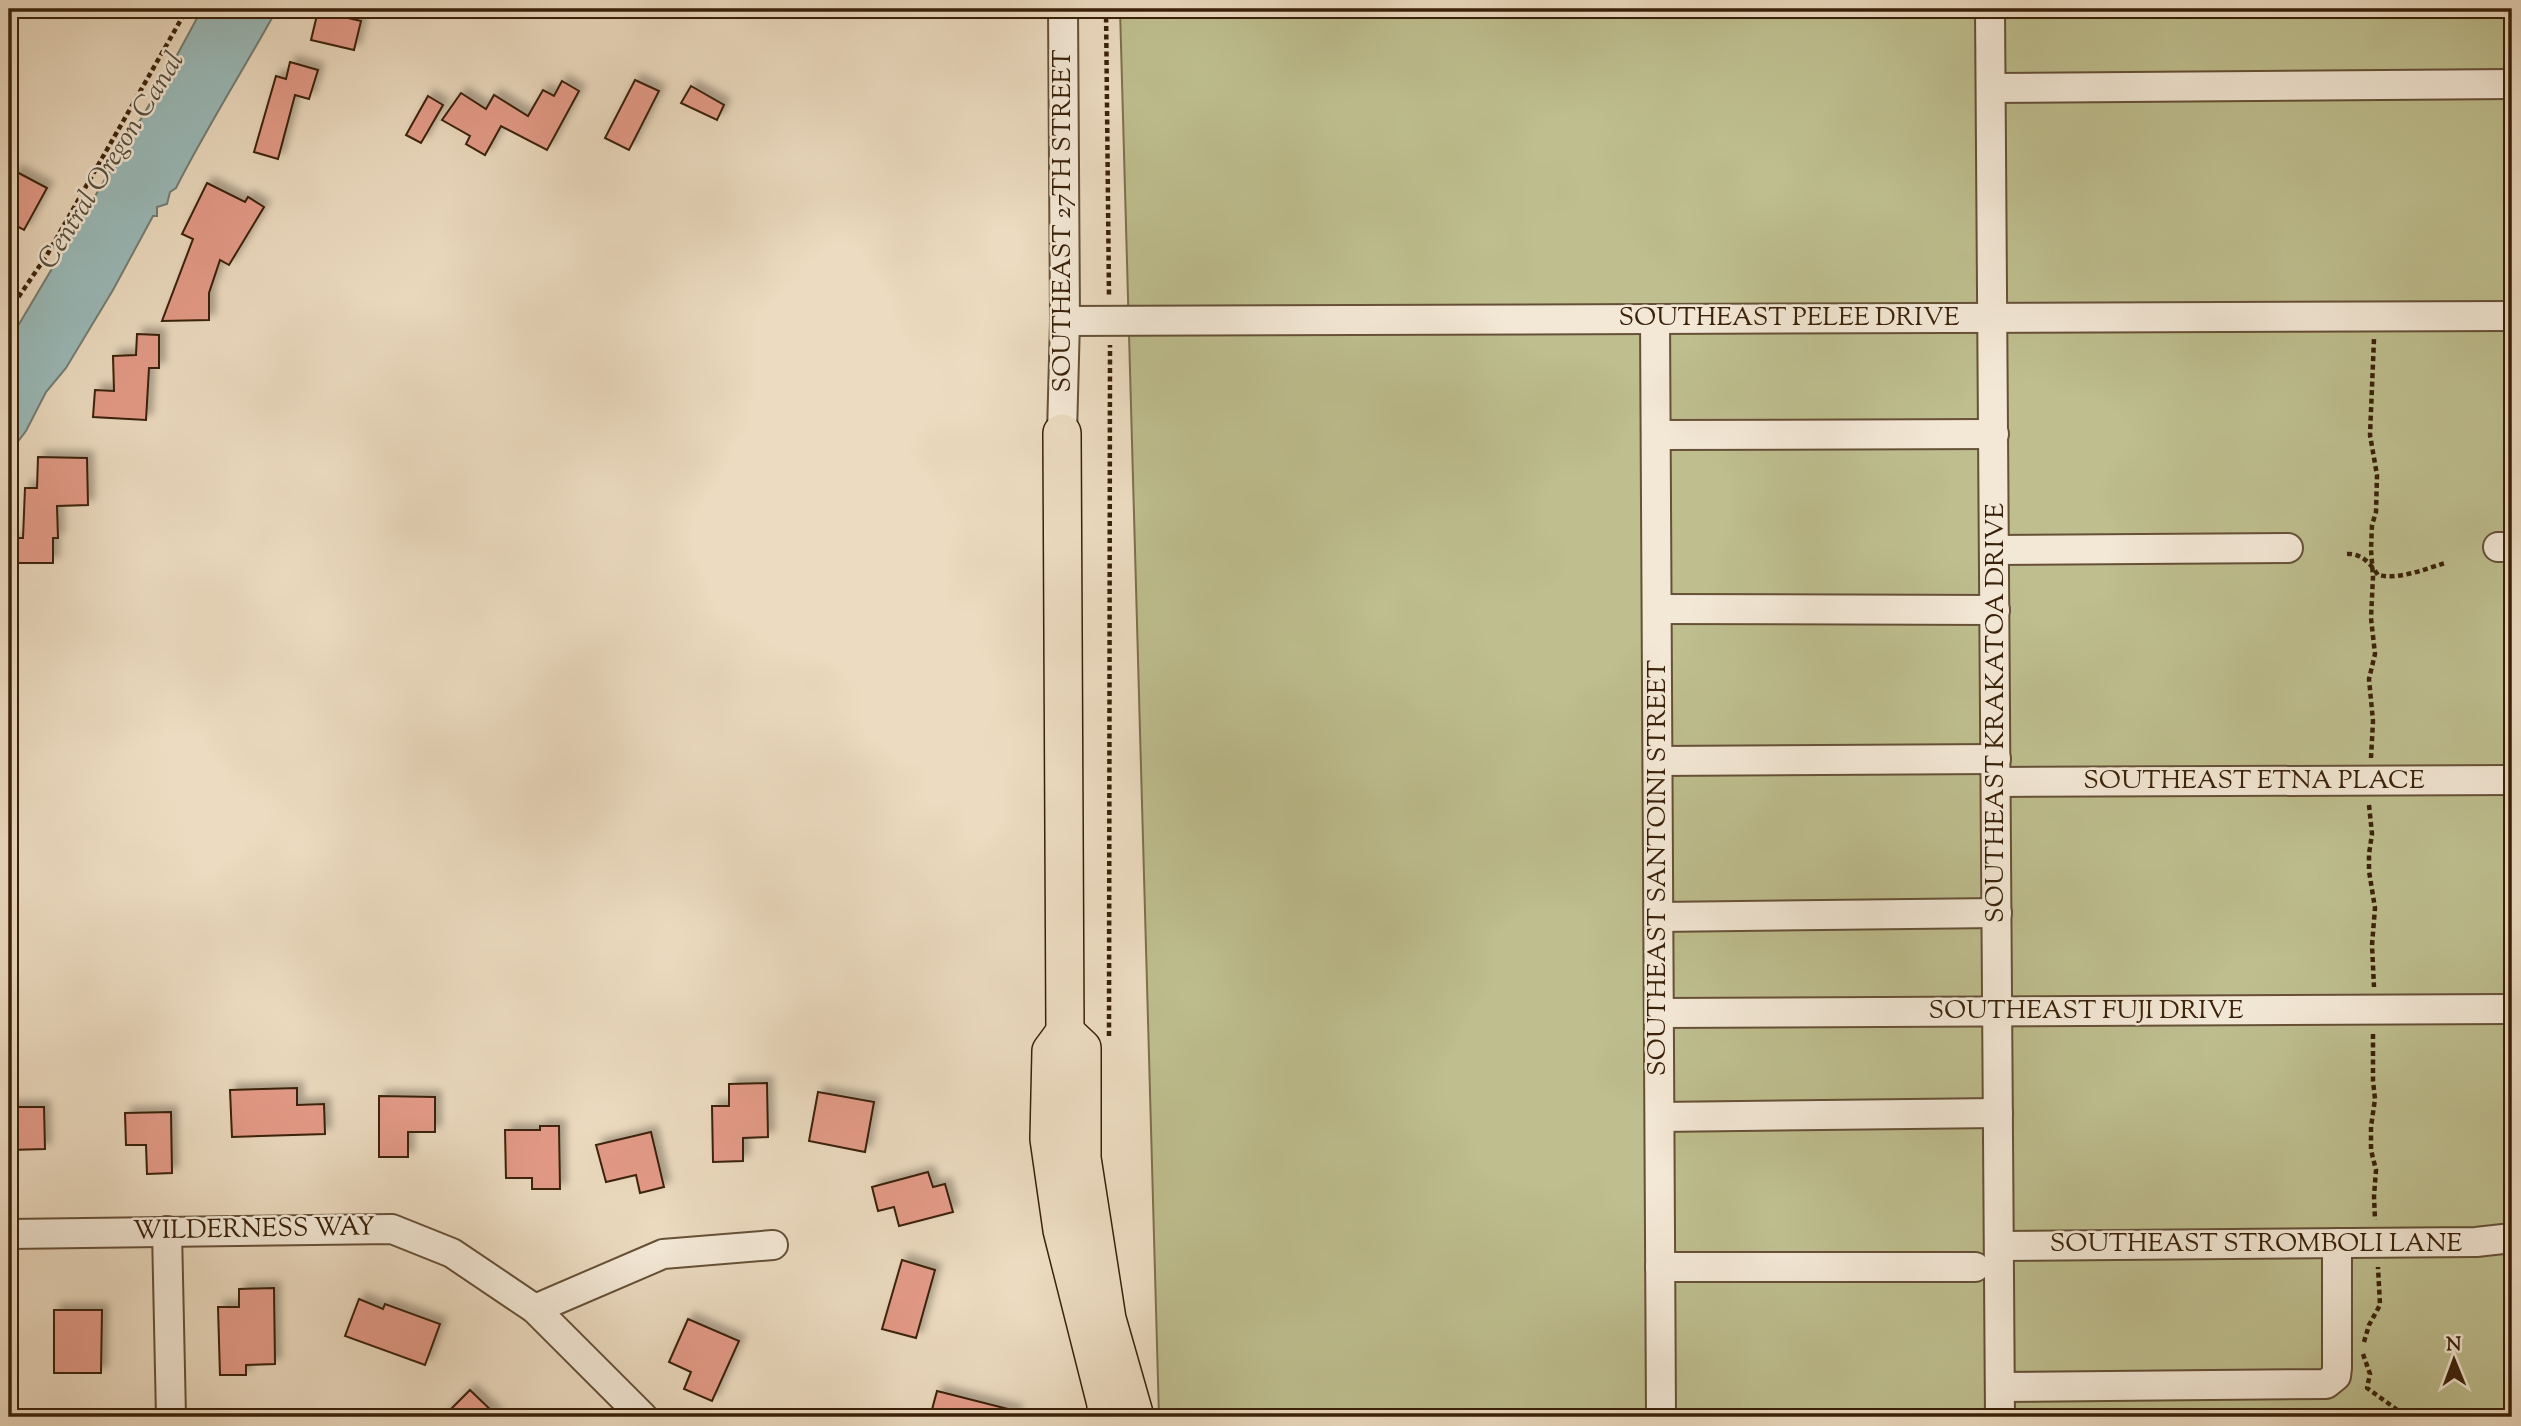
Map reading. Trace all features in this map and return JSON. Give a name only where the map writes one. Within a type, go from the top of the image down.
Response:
[{"type":"main road","points":[[1062,433],[1065,1032],[1051,1051],[1049,1139],[1062,1230],[1106,1404],[1106,1417]]},
{"type":"main road","points":[[1065,1032],[1082,1048],[1082,1158],[1107,1319],[1135,1417]]},
{"type":"street","name":"SOUTHEAST 27TH STREET","points":[[1062,433],[1065,321],[1063,9]]},
{"type":"street","name":"SOUTHEAST KRAKATOA DRIVE","points":[[1990,9],[2000,1417]]},
{"type":"street","points":[[1991,88],[2512,83]]},
{"type":"street","name":"SOUTHEAST PELEE DRIVE","points":[[1065,321],[2512,316]]},
{"type":"street","name":"SOUTHEAST SANTOINI STREET","points":[[1656,319],[1661,1417]]},
{"type":"street","points":[[1656,435],[1994,434]]},
{"type":"street","points":[[1995,550],[2288,548]]},
{"type":"street","points":[[1657,610],[1995,610]]},
{"type":"street","name":"SOUTHEAST ETNA PLACE","points":[[1658,761],[2370,780],[2512,780]]},
{"type":"street","points":[[1658,917],[1997,913]]},
{"type":"street","name":"SOUTHEAST FUJI DRIVE","points":[[1659,1013],[2512,1009]]},
{"type":"street","points":[[1660,1117],[1998,1113]]},
{"type":"street","name":"WILDERNESS WAY","points":[[9,1234],[392,1229],[452,1253],[536,1308],[643,1417]]},
{"type":"street","points":[[167,1231],[171,1417]]},
{"type":"street","name":"SOUTHEAST STROMBOLI LANE","points":[[1999,1246],[2476,1242],[2512,1238]]},
{"type":"street","points":[[2000,1387],[2326,1384],[2336,1376],[2337,1368],[2337,1243]]},
{"type":"street","points":[[536,1308],[663,1254],[773,1245]]},
{"type":"street","points":[[1660,1267],[1975,1267]]},
{"type":"path","points":[[9,311],[47,255],[187,9]]},
{"type":"path","points":[[1106,9],[1109,1042]]},
{"type":"path","points":[[2375,316],[2370,435],[2377,475],[2372,538],[2371,618],[2375,654],[2369,679],[2373,721],[2369,871],[2375,908],[2372,945],[2375,973],[2372,1072],[2375,1099],[2371,1150],[2376,1170],[2374,1196],[2379,1305],[2364,1336],[2363,1353],[2370,1374],[2367,1388],[2403,1414],[2403,1417]]},
{"type":"path","points":[[2347,554],[2356,554],[2373,566],[2378,575],[2386,577],[2445,563]]},
{"type":"green space","points":[[1120,9],[2512,9],[2512,1417],[1159,1417]]},
{"type":"water","points":[[202,9],[277,9],[176,188],[170,192],[167,204],[157,207],[157,216],[153,216],[113,290],[66,368],[46,392],[26,431],[9,453],[9,341],[158,90]]},
{"type":"building","points":[[318,11],[361,21],[354,50],[311,40]]},
{"type":"building","points":[[290,62],[318,70],[309,99],[295,95],[278,159],[254,152],[276,76],[286,79]]},
{"type":"building","points":[[635,80],[659,91],[629,150],[605,138]]},
{"type":"building","points":[[562,81],[579,91],[547,150],[501,126],[485,155],[466,144],[470,136],[442,120],[461,93],[486,109],[494,95],[528,116],[543,90],[554,96]]},
{"type":"building","points":[[691,86],[724,105],[717,120],[681,103]]},
{"type":"building","points":[[428,96],[443,105],[421,143],[406,135]]},
{"type":"building","points":[[15,171],[47,188],[24,230],[9,222],[9,183]]},
{"type":"building","points":[[207,183],[245,202],[248,197],[264,207],[229,265],[220,260],[209,293],[209,320],[162,321],[193,239],[182,234]]},
{"type":"building","points":[[137,334],[159,335],[159,368],[149,368],[146,420],[93,417],[95,390],[114,391],[113,356],[136,355]]},
{"type":"building","points":[[38,457],[87,458],[88,505],[57,506],[58,538],[53,538],[53,563],[9,563],[9,545],[17,545],[17,538],[23,538],[25,488],[37,488]]},
{"type":"building","points":[[767,1083],[768,1137],[743,1138],[743,1161],[713,1162],[712,1106],[729,1106],[729,1084]]},
{"type":"building","points":[[297,1088],[297,1105],[324,1104],[325,1134],[232,1137],[230,1090]]},
{"type":"building","points":[[818,1092],[874,1102],[865,1152],[809,1141]]},
{"type":"building","points":[[379,1096],[435,1097],[435,1132],[408,1132],[408,1157],[379,1157]]},
{"type":"building","points":[[9,1107],[44,1107],[45,1149],[9,1150]]},
{"type":"building","points":[[171,1112],[172,1173],[147,1174],[146,1145],[126,1145],[125,1113]]},
{"type":"building","points":[[540,1126],[559,1126],[560,1189],[532,1189],[532,1178],[506,1178],[505,1130],[540,1130]]},
{"type":"building","points":[[651,1132],[664,1187],[640,1193],[636,1175],[606,1182],[596,1145]]},
{"type":"building","points":[[928,1172],[933,1187],[945,1184],[953,1212],[899,1226],[894,1207],[878,1211],[872,1187]]},
{"type":"building","points":[[902,1260],[935,1270],[916,1338],[882,1329]]},
{"type":"building","points":[[274,1288],[275,1364],[246,1365],[246,1375],[220,1375],[218,1307],[239,1307],[239,1289]]},
{"type":"building","points":[[359,1299],[383,1309],[385,1304],[440,1324],[425,1365],[345,1336]]},
{"type":"building","points":[[54,1310],[102,1310],[101,1373],[54,1373]]},
{"type":"building","points":[[688,1319],[739,1341],[712,1401],[684,1389],[691,1372],[669,1362]]},
{"type":"building","points":[[470,1390],[498,1417],[443,1417]]},
{"type":"building","points":[[937,1391],[1016,1411],[1015,1417],[930,1417]]},
{"type":"water label","name":"Central Oregon Canal","points":[[112,161]]}]
